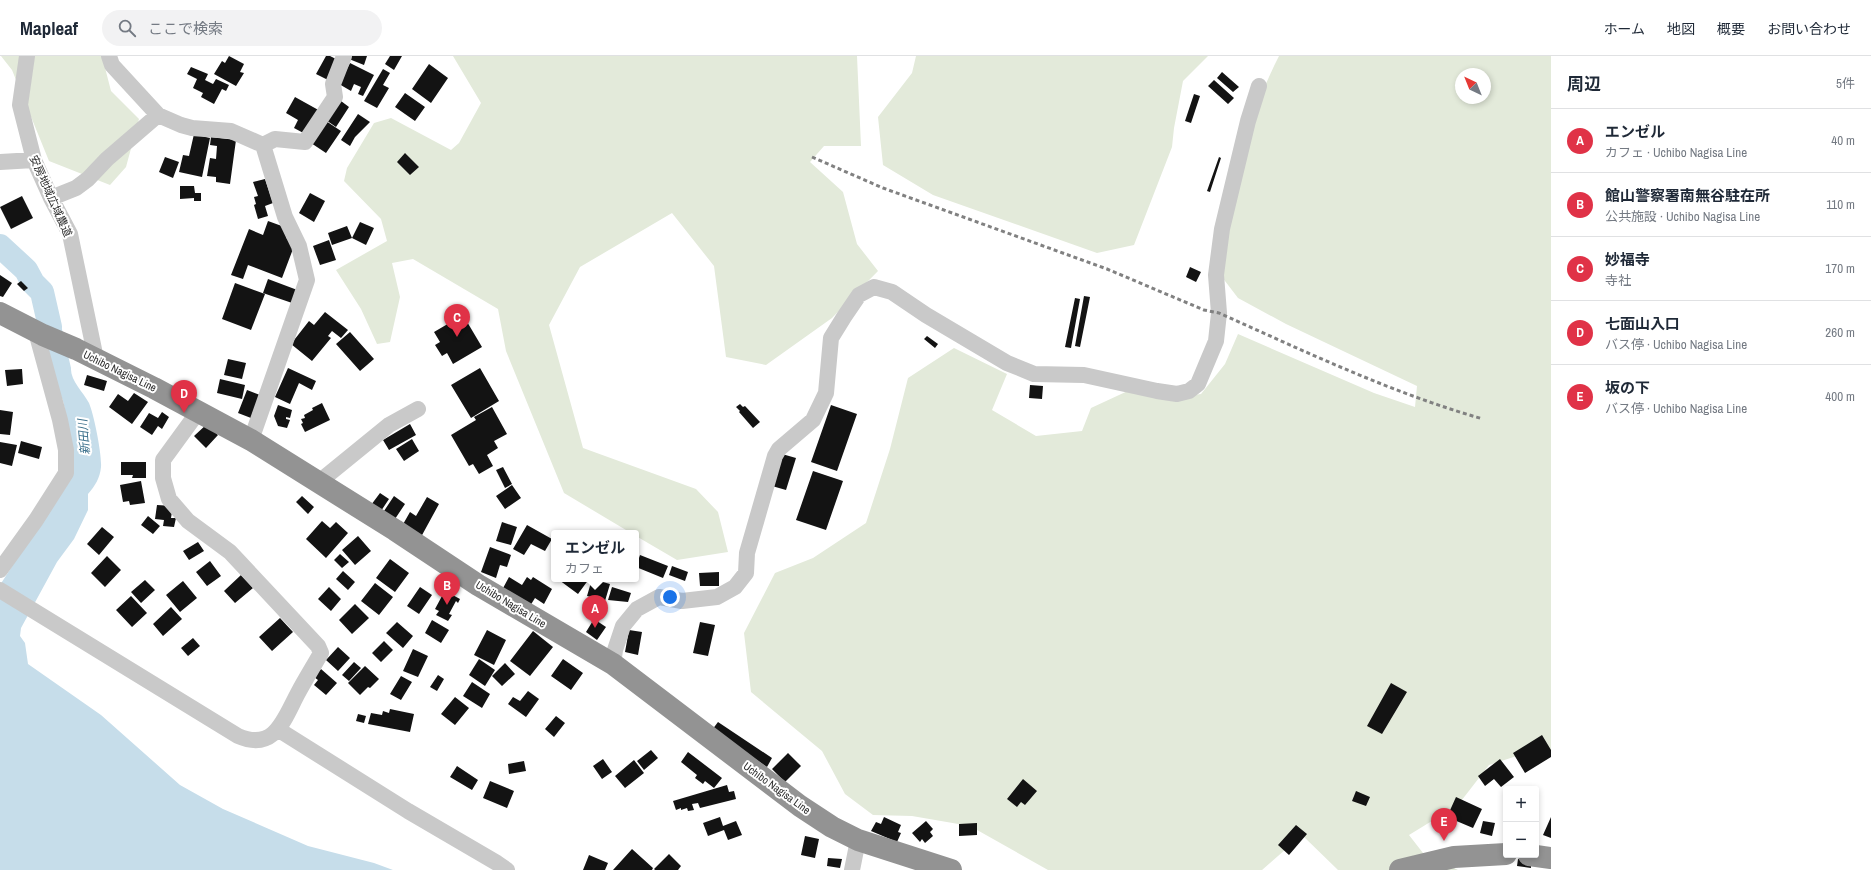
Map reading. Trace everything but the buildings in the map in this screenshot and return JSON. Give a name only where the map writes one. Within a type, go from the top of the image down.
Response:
[{"type":"highway","name":"Uchibo Nagisa Line","points":[[0,313],[40,334],[76,349],[198,412],[250,440],[319,482],[478,585],[613,664],[800,806],[832,827],[858,840],[951,870]]},
{"type":"highway","points":[[1400,870],[1454,857],[1503,854]]},
{"type":"highway","points":[[1539,856],[1551,858]]},
{"type":"street","name":"安房地域広域農道","points":[[27,56],[20,105],[34,160],[51,198],[70,234],[96,359]]},
{"type":"street","points":[[109,56],[112,65],[158,115],[192,128],[231,131],[263,145],[285,217],[299,246],[308,280],[283,344],[250,440]]},
{"type":"street","points":[[263,145],[275,139],[305,142],[335,97],[333,84],[344,56]]},
{"type":"street","points":[[613,664],[615,650],[623,626],[637,609],[659,597],[682,601],[717,597],[735,587],[746,574],[747,553],[775,456],[779,449],[814,420],[826,393],[831,338],[859,295],[874,287],[892,292],[926,315],[1007,363],[1034,374],[1084,375],[1177,394],[1189,390],[1198,384],[1216,341],[1219,313],[1216,275],[1222,229],[1248,122],[1259,86]]},
{"type":"street","points":[[51,198],[76,188],[88,180],[107,159],[158,115]]},
{"type":"street","points":[[0,162],[34,160]]},
{"type":"street","points":[[0,570],[36,520],[66,473],[66,450],[40,334]]},
{"type":"street","points":[[319,482],[389,425],[418,409]]},
{"type":"street","points":[[0,590],[238,736],[249,741],[265,739],[279,730],[320,653],[318,646],[230,552],[188,521],[169,499],[163,478],[163,460],[198,412]]},
{"type":"street","points":[[279,730],[408,811],[502,866]]},
{"type":"street","points":[[852,870],[858,840]]},
{"type":"green space","points":[[1,56],[102,56],[111,91],[139,119],[126,167],[110,185],[49,161],[12,70]]},
{"type":"green space","points":[[453,56],[857,56],[861,146],[824,146],[810,162],[843,192],[857,244],[878,271],[832,318],[766,365],[726,357],[714,266],[672,213],[580,267],[549,325],[583,448],[696,489],[718,512],[728,552],[677,560],[639,538],[639,530],[626,530],[564,493],[506,351],[498,309],[413,259],[392,263],[400,297],[390,342],[377,344],[361,309],[336,270],[387,241],[381,219],[344,181],[347,168],[374,123],[391,118],[451,150],[459,143],[481,103]]},
{"type":"green space","points":[[916,56],[1208,56],[1183,81],[1172,147],[1134,245],[1097,253],[933,195],[883,165],[878,117],[912,73]]},
{"type":"green space","points":[[1279,56],[1551,56],[1551,757],[1538,749],[1489,765],[1458,805],[1409,835],[1423,853],[1458,870],[1338,870],[1302,835],[1262,870],[1048,870],[970,826],[912,816],[873,815],[845,794],[822,751],[751,692],[744,633],[775,573],[813,558],[866,523],[890,449],[908,378],[954,348],[1007,374],[992,410],[1036,436],[1082,431],[1091,408],[1132,389],[1174,398],[1201,394],[1225,364],[1238,334],[1374,393],[1415,407],[1417,386],[1286,324],[1238,298],[1212,264],[1241,158],[1258,105]]},
{"type":"water","points":[[47,295],[61,325],[71,372],[77,386],[89,403],[91,409],[99,444],[101,467],[97,482],[88,494],[88,510],[74,539],[57,562],[21,628],[20,636],[25,643],[28,664],[101,715],[180,785],[223,809],[308,846],[374,863],[393,870],[0,870],[0,585],[62,489],[71,438],[63,401],[44,352],[44,322],[40,298]]},
{"type":"waterway","name":"新田川","points":[[0,246],[26,270],[33,283],[42,292],[50,327]]},
{"type":"railway","points":[[812,157],[883,188],[1107,269],[1204,310],[1219,313],[1317,357],[1382,384],[1449,409],[1483,419]]},
{"type":"place","name":"妙福寺","points":[[457,337]]},
{"type":"place","name":"七面山入口","points":[[184,413]]},
{"type":"place","name":"館山警察署南無谷駐在所","points":[[447,605]]},
{"type":"place","name":"エンゼル","points":[[595,628]]},
{"type":"place","name":"坂の下","points":[[1444,841]]}]
